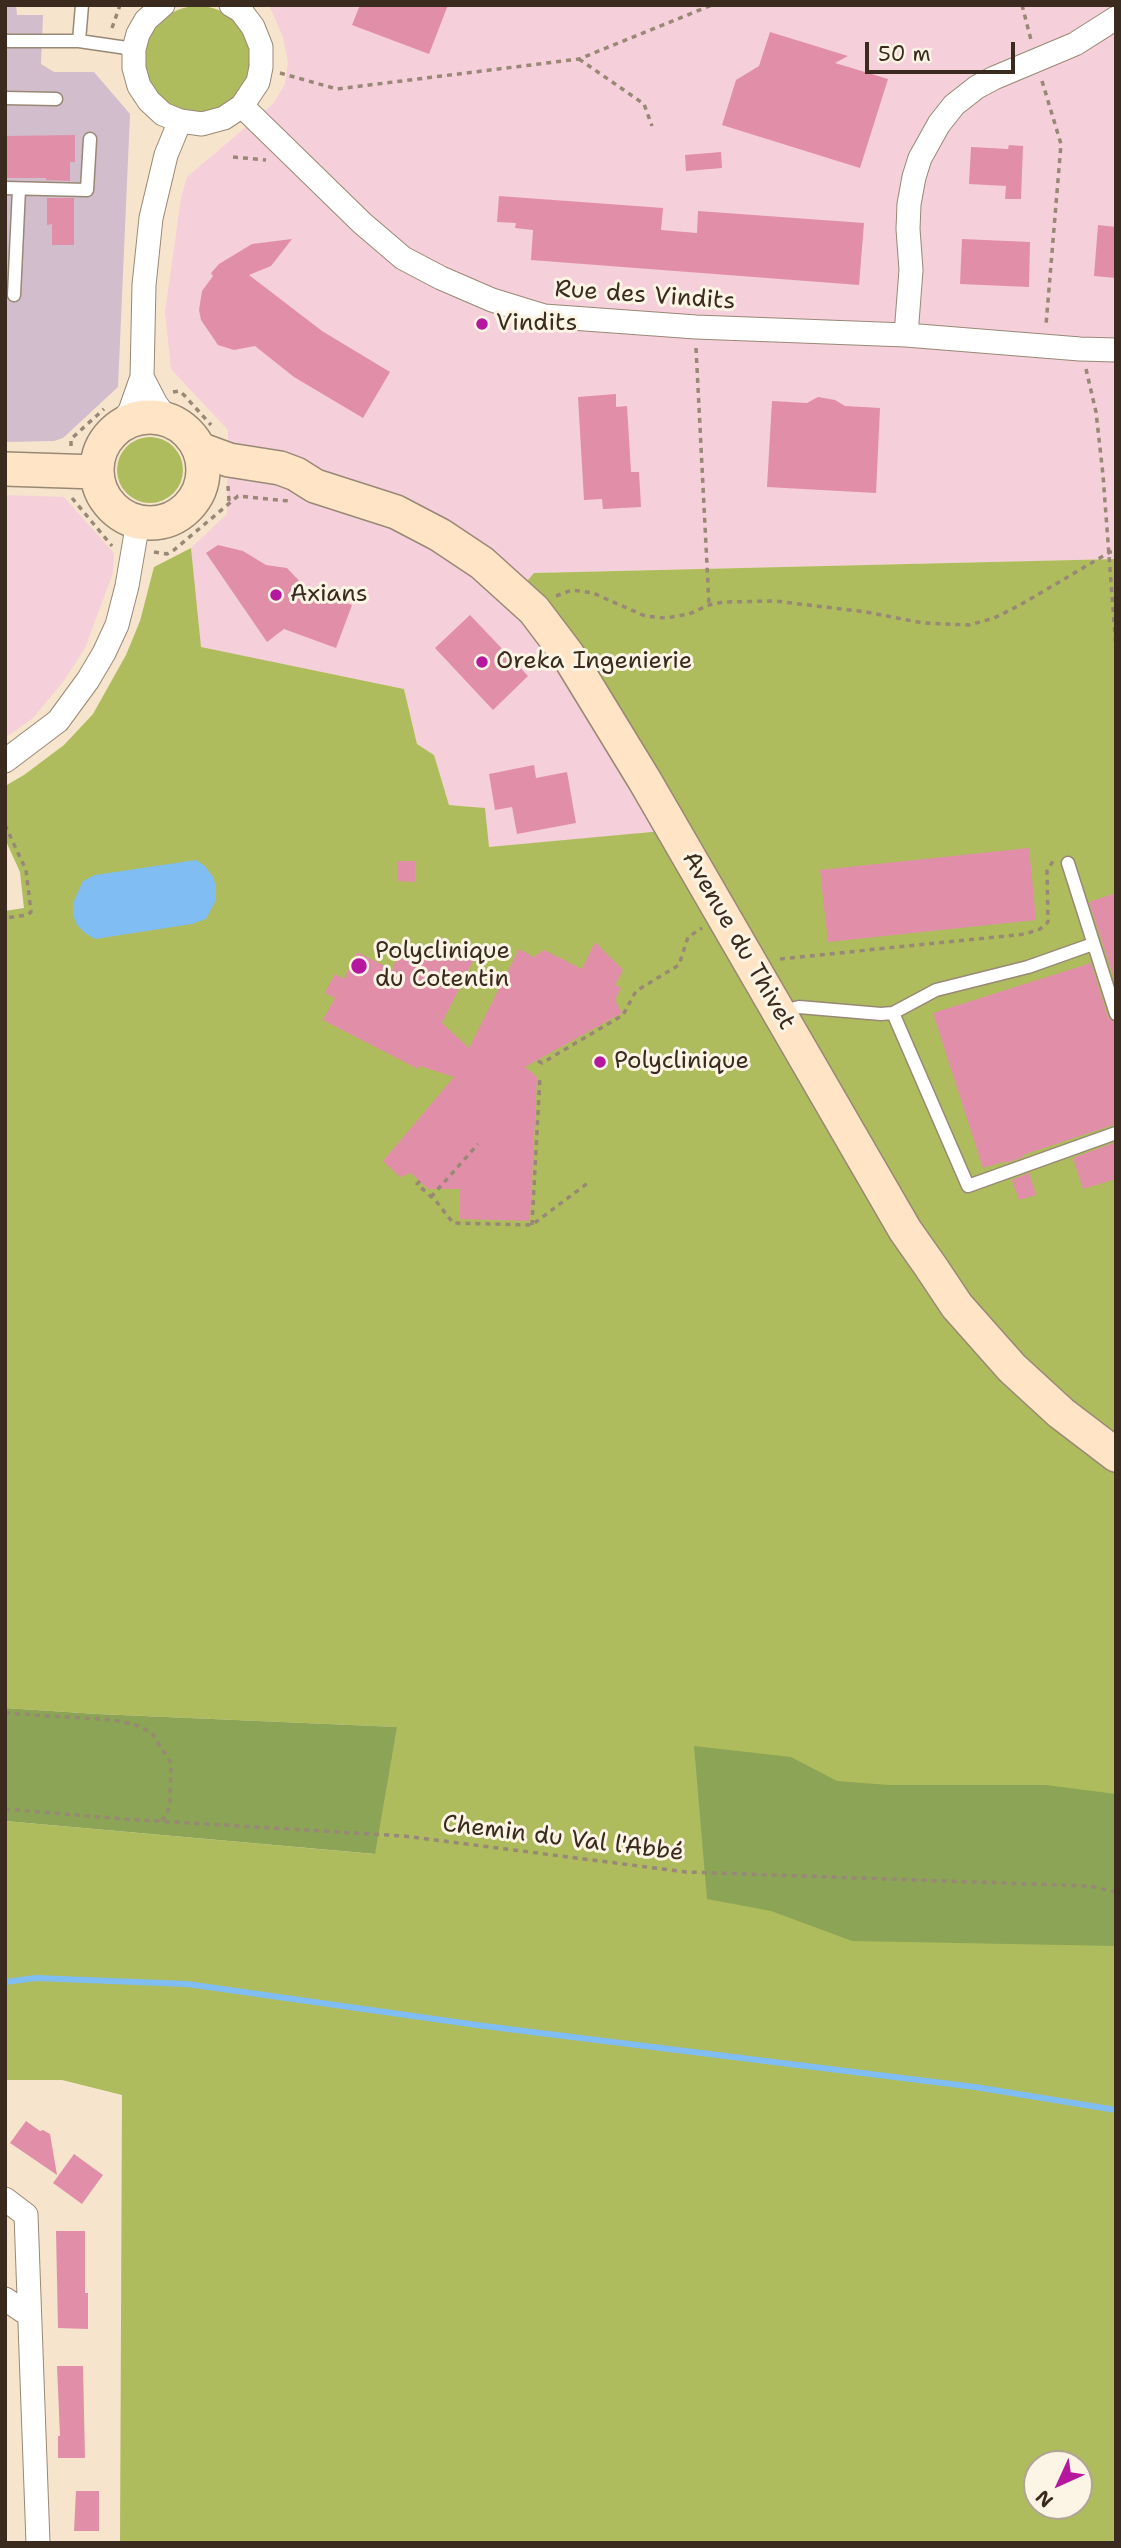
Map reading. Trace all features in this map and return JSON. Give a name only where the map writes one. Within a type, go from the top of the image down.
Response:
[{"type":"main road","points":[[5,469],[84,461],[110,434],[113,416],[145,417],[168,420],[186,431],[199,449],[203,469],[215,495],[189,507],[174,518],[156,523],[138,522],[121,516],[108,504],[84,461]]},
{"type":"main road","name":"Avenue du Thivet","points":[[199,449],[229,460],[280,468],[303,494]]},
{"type":"main road","name":"Avenue du Thivet","points":[[215,495],[212,485],[228,484],[303,494],[396,513],[440,535],[482,562],[534,610],[568,655],[597,702],[905,1230],[957,1306],[1012,1368],[1061,1413],[1116,1455]]},
{"type":"street","points":[[163,5],[146,20],[138,34],[134,49],[134,68],[139,86],[149,101],[163,114],[180,121],[202,124],[223,118],[242,106],[258,82],[261,47],[253,27],[240,11],[231,5]]},
{"type":"street","points":[[906,335],[911,270],[909,204],[920,158],[939,124],[954,105],[976,87],[1075,44],[1116,18]]},
{"type":"street","name":"Rue des Vindits","points":[[242,106],[370,230],[403,258],[492,300],[544,316],[696,327],[906,335],[1116,350]]},
{"type":"street","points":[[113,416],[130,411],[142,377],[147,237],[166,155],[180,121]]},
{"type":"street","points":[[142,377],[168,420]]},
{"type":"street","points":[[8,754],[58,721],[104,653],[117,625],[138,522]]},
{"type":"street","points":[[5,2199],[26,2215],[38,2543]]},
{"type":"street","points":[[5,2299],[29,2315]]},
{"type":"lane","points":[[79,41],[82,5]]},
{"type":"lane","points":[[5,41],[79,41],[134,49]]},
{"type":"lane","points":[[5,97],[56,99]]},
{"type":"lane","points":[[5,188],[87,190],[90,139]]},
{"type":"lane","points":[[14,295],[19,189]]},
{"type":"lane","points":[[1068,863],[1116,1014]]},
{"type":"lane","points":[[779,1013],[799,1007],[893,1013],[936,990],[1028,967],[1093,944]]},
{"type":"lane","points":[[893,1013],[968,1186],[1116,1133]]},
{"type":"path","points":[[112,28],[120,5]]},
{"type":"path","points":[[261,67],[337,89],[579,59],[712,5]]},
{"type":"path","points":[[1022,5],[1032,43],[1031,49]]},
{"type":"path","points":[[579,59],[644,104],[652,126]]},
{"type":"path","points":[[1041,76],[1061,144],[1046,327]]},
{"type":"path","points":[[233,157],[242,158]]},
{"type":"path","points":[[696,327],[709,605]]},
{"type":"path","points":[[1080,349],[1096,412],[1113,552],[1116,649]]},
{"type":"path","points":[[84,461],[71,439],[113,416]]},
{"type":"path","points":[[215,495],[303,494]]},
{"type":"path","points":[[534,610],[553,597],[572,590],[593,593],[645,616],[666,618],[690,614],[723,602],[775,601],[923,622],[969,625],[994,618],[1020,605],[1113,552]]},
{"type":"path","points":[[5,825],[26,870],[31,912],[5,918]]},
{"type":"path","points":[[750,962],[1025,934],[1040,929],[1048,922],[1047,871],[1051,863],[1057,858],[1063,858],[1068,863]]},
{"type":"path","points":[[538,1061],[542,1063],[623,1015],[636,991],[679,965],[688,937],[707,926]]},
{"type":"path","points":[[531,1226],[540,1076]]},
{"type":"path","points":[[431,1197],[478,1144]]},
{"type":"path","points":[[420,1181],[417,1184],[453,1223],[531,1226],[589,1182]]},
{"type":"path","points":[[5,1713],[114,1720],[136,1725],[152,1733],[171,1763],[170,1801],[167,1815],[159,1822]]},
{"type":"path","name":"Chemin du Val l'Abbé","points":[[5,1809],[159,1822],[404,1836],[686,1872],[1090,1886],[1116,1892]]},
{"type":"shaded area","points":[[5,5],[16,5],[17,15],[43,15],[41,64],[54,72],[94,72],[130,114],[118,387],[63,438],[54,441],[5,442]]},
{"type":"shaded area","points":[[269,5],[1116,5],[1116,559],[534,573],[673,830],[639,833],[753,1039],[5,911],[24,908],[20,872],[479,807],[449,805],[434,755],[417,744],[404,689],[200,647],[191,548],[227,514],[228,430],[171,369],[165,312],[181,198],[187,177],[273,104],[285,84],[288,62],[283,37]]},
{"type":"shaded area","points":[[5,495],[64,497],[114,553],[113,573],[85,648],[63,682],[33,718],[5,738]]},
{"type":"green space","points":[[198,6],[218,10],[235,22],[247,39],[251,59],[247,79],[235,96],[218,108],[198,112],[178,108],[161,96],[149,79],[145,59],[149,39],[161,22],[178,10]]},
{"type":"green space","points":[[150,437],[173,447],[183,470],[173,493],[150,503],[127,493],[117,470],[127,447]]},
{"type":"green space","points":[[191,548],[201,647],[404,689],[417,744],[434,755],[449,805],[485,808],[489,847],[673,830],[517,593],[534,573],[1116,559],[1116,2543],[120,2543],[122,2095],[62,2080],[5,2080],[5,1821],[374,1854],[396,1727],[5,1708],[5,911],[24,908],[20,872],[5,839],[5,786],[64,745],[93,714],[126,655],[140,621],[154,567]]},
{"type":"green space","points":[[5,1708],[397,1727],[375,1854],[5,1821]]},
{"type":"green space","points":[[694,1746],[791,1757],[837,1781],[889,1785],[1046,1785],[1116,1794],[1116,1946],[852,1941],[771,1911],[707,1899]]},
{"type":"water","points":[[196,860],[205,866],[216,887],[216,900],[206,919],[192,924],[95,939],[77,925],[73,915],[73,903],[83,881],[95,875]]},
{"type":"building","points":[[360,5],[448,5],[429,54],[352,25]]},
{"type":"building","points":[[770,32],[848,56],[835,63],[888,79],[860,168],[722,125],[736,80],[759,66]]},
{"type":"building","points":[[75,135],[75,162],[70,162],[70,181],[5,178],[5,136]]},
{"type":"building","points":[[1009,145],[1023,146],[1021,199],[1005,199],[1006,186],[969,184],[971,147],[1008,149]]},
{"type":"building","points":[[721,152],[722,168],[686,171],[685,155]]},
{"type":"building","points":[[499,196],[663,208],[661,230],[697,233],[698,211],[864,223],[859,285],[531,260],[533,230],[515,228],[516,223],[497,222]]},
{"type":"building","points":[[47,198],[74,198],[74,245],[52,245],[52,224],[47,225]]},
{"type":"building","points":[[1098,225],[1116,227],[1116,278],[1094,276]]},
{"type":"building","points":[[292,239],[271,266],[249,275],[322,331],[390,372],[363,418],[294,377],[255,346],[234,350],[218,345],[201,320],[199,310],[202,291],[219,264],[252,244]]},
{"type":"building","points":[[962,239],[1030,242],[1029,287],[960,284]]},
{"type":"building","points":[[616,394],[616,407],[627,406],[631,472],[639,472],[641,507],[603,509],[602,499],[584,500],[578,397]]},
{"type":"building","points":[[818,397],[835,400],[845,406],[880,408],[876,493],[767,487],[772,401],[807,403]]},
{"type":"building","points":[[218,545],[243,551],[266,565],[287,568],[305,587],[352,605],[336,648],[284,629],[267,642],[206,553]]},
{"type":"building","points":[[470,615],[528,676],[493,710],[435,648]]},
{"type":"building","points":[[534,765],[536,778],[567,772],[576,823],[517,834],[512,807],[495,810],[489,774]]},
{"type":"building","points":[[1029,848],[1036,920],[828,942],[820,870]]},
{"type":"building","points":[[398,861],[415,861],[415,882],[398,881]]},
{"type":"building","points":[[1116,893],[1116,984],[1089,902]]},
{"type":"building","points":[[595,942],[623,970],[615,985],[621,988],[615,1000],[622,1013],[525,1067],[537,1077],[530,1221],[460,1219],[460,1189],[428,1189],[411,1173],[400,1177],[383,1161],[454,1077],[420,1066],[418,1069],[323,1020],[335,998],[325,993],[335,974],[344,979],[357,952],[393,970],[398,947],[473,948],[475,957],[442,1023],[469,1048],[519,949],[534,957],[544,950],[582,969]]},
{"type":"building","points":[[1091,963],[1108,1017],[1116,1023],[1116,1124],[1006,1163],[983,1168],[933,1013]]},
{"type":"building","points":[[1116,1142],[1116,1179],[1083,1189],[1073,1158]]},
{"type":"building","points":[[1029,1173],[1036,1195],[1019,1200],[1012,1180]]},
{"type":"building","points":[[26,2121],[40,2131],[50,2134],[57,2175],[10,2143]]},
{"type":"building","points":[[74,2154],[103,2175],[82,2204],[53,2183]]},
{"type":"building","points":[[56,2231],[85,2231],[88,2329],[58,2328]]},
{"type":"building","points":[[57,2366],[83,2366],[85,2458],[58,2458],[60,2436]]},
{"type":"building","points":[[76,2491],[99,2491],[99,2531],[74,2531]]},
{"type":"waterway","points":[[5,1982],[36,1978],[187,1984],[484,2026],[975,2087],[1116,2110]]},
{"type":"place","name":"Vindits","points":[[482,324]]},
{"type":"place","name":"Axians","points":[[276,595]]},
{"type":"place","name":"Oreka Ingenierie","points":[[482,662]]},
{"type":"place","name":"Polyclinique du Cotentin","points":[[359,966]]},
{"type":"place","name":"Polyclinique","points":[[600,1062]]}]
